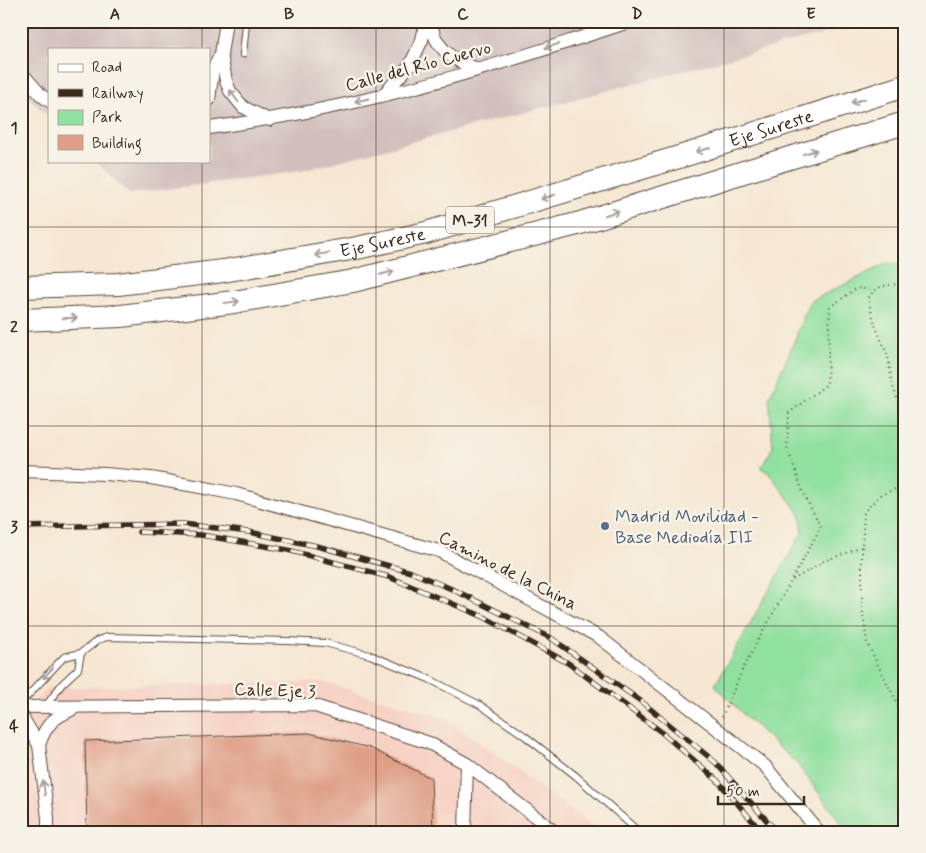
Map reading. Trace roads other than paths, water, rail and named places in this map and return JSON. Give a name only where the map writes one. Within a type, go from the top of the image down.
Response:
[{"type":"highway","name":"Eje Sureste","points":[[21,287],[118,284],[223,270],[357,248],[426,233],[689,154],[905,86]]},
{"type":"highway","name":"Eje Sureste","points":[[21,320],[121,316],[234,302],[353,282],[577,224],[905,123]]},
{"type":"street","points":[[226,21],[222,54],[226,81],[235,99],[243,106],[269,120]]},
{"type":"street","points":[[381,96],[410,65],[422,40],[426,21]]},
{"type":"street","points":[[431,21],[435,37],[448,55],[478,69]]},
{"type":"street","points":[[584,36],[602,21]]},
{"type":"street","name":"Calle del Río Cuervo","points":[[210,128],[269,120],[381,96],[478,69],[632,21]]},
{"type":"street","points":[[210,94],[214,69],[222,54]]},
{"type":"street","points":[[21,72],[48,100]]},
{"type":"street","name":"Camino de la China","points":[[21,471],[105,474],[152,478],[200,486],[236,494],[439,551],[599,637],[765,766],[819,832]]},
{"type":"street","name":"Calle Eje 3","points":[[39,744],[44,728],[60,715],[79,706],[312,705],[429,743],[467,764],[555,832]]},
{"type":"street","points":[[21,707],[79,706]]},
{"type":"street","points":[[21,715],[39,744],[48,832]]},
{"type":"street","points":[[465,832],[467,764]]},
{"type":"street","points":[[21,808],[26,832]]},
{"type":"lane","points":[[243,54],[246,24]]},
{"type":"lane","points":[[21,703],[64,656],[81,653],[98,640],[107,637],[288,640],[325,643],[370,656],[429,679],[480,706],[525,736],[576,776],[639,832]]},
{"type":"lane","points":[[45,707],[62,684],[78,669],[81,653]]},
{"type":"railway","points":[[21,527],[183,524],[249,532],[317,546],[411,572],[454,590],[551,638],[642,702],[715,762],[777,832]]},
{"type":"railway","points":[[139,532],[201,535],[288,550],[389,577],[484,617],[568,663],[660,731],[717,780],[762,832]]},
{"type":"place","name":"Madrid Movilidad - Base Mediodía III","points":[[605,526]]}]
